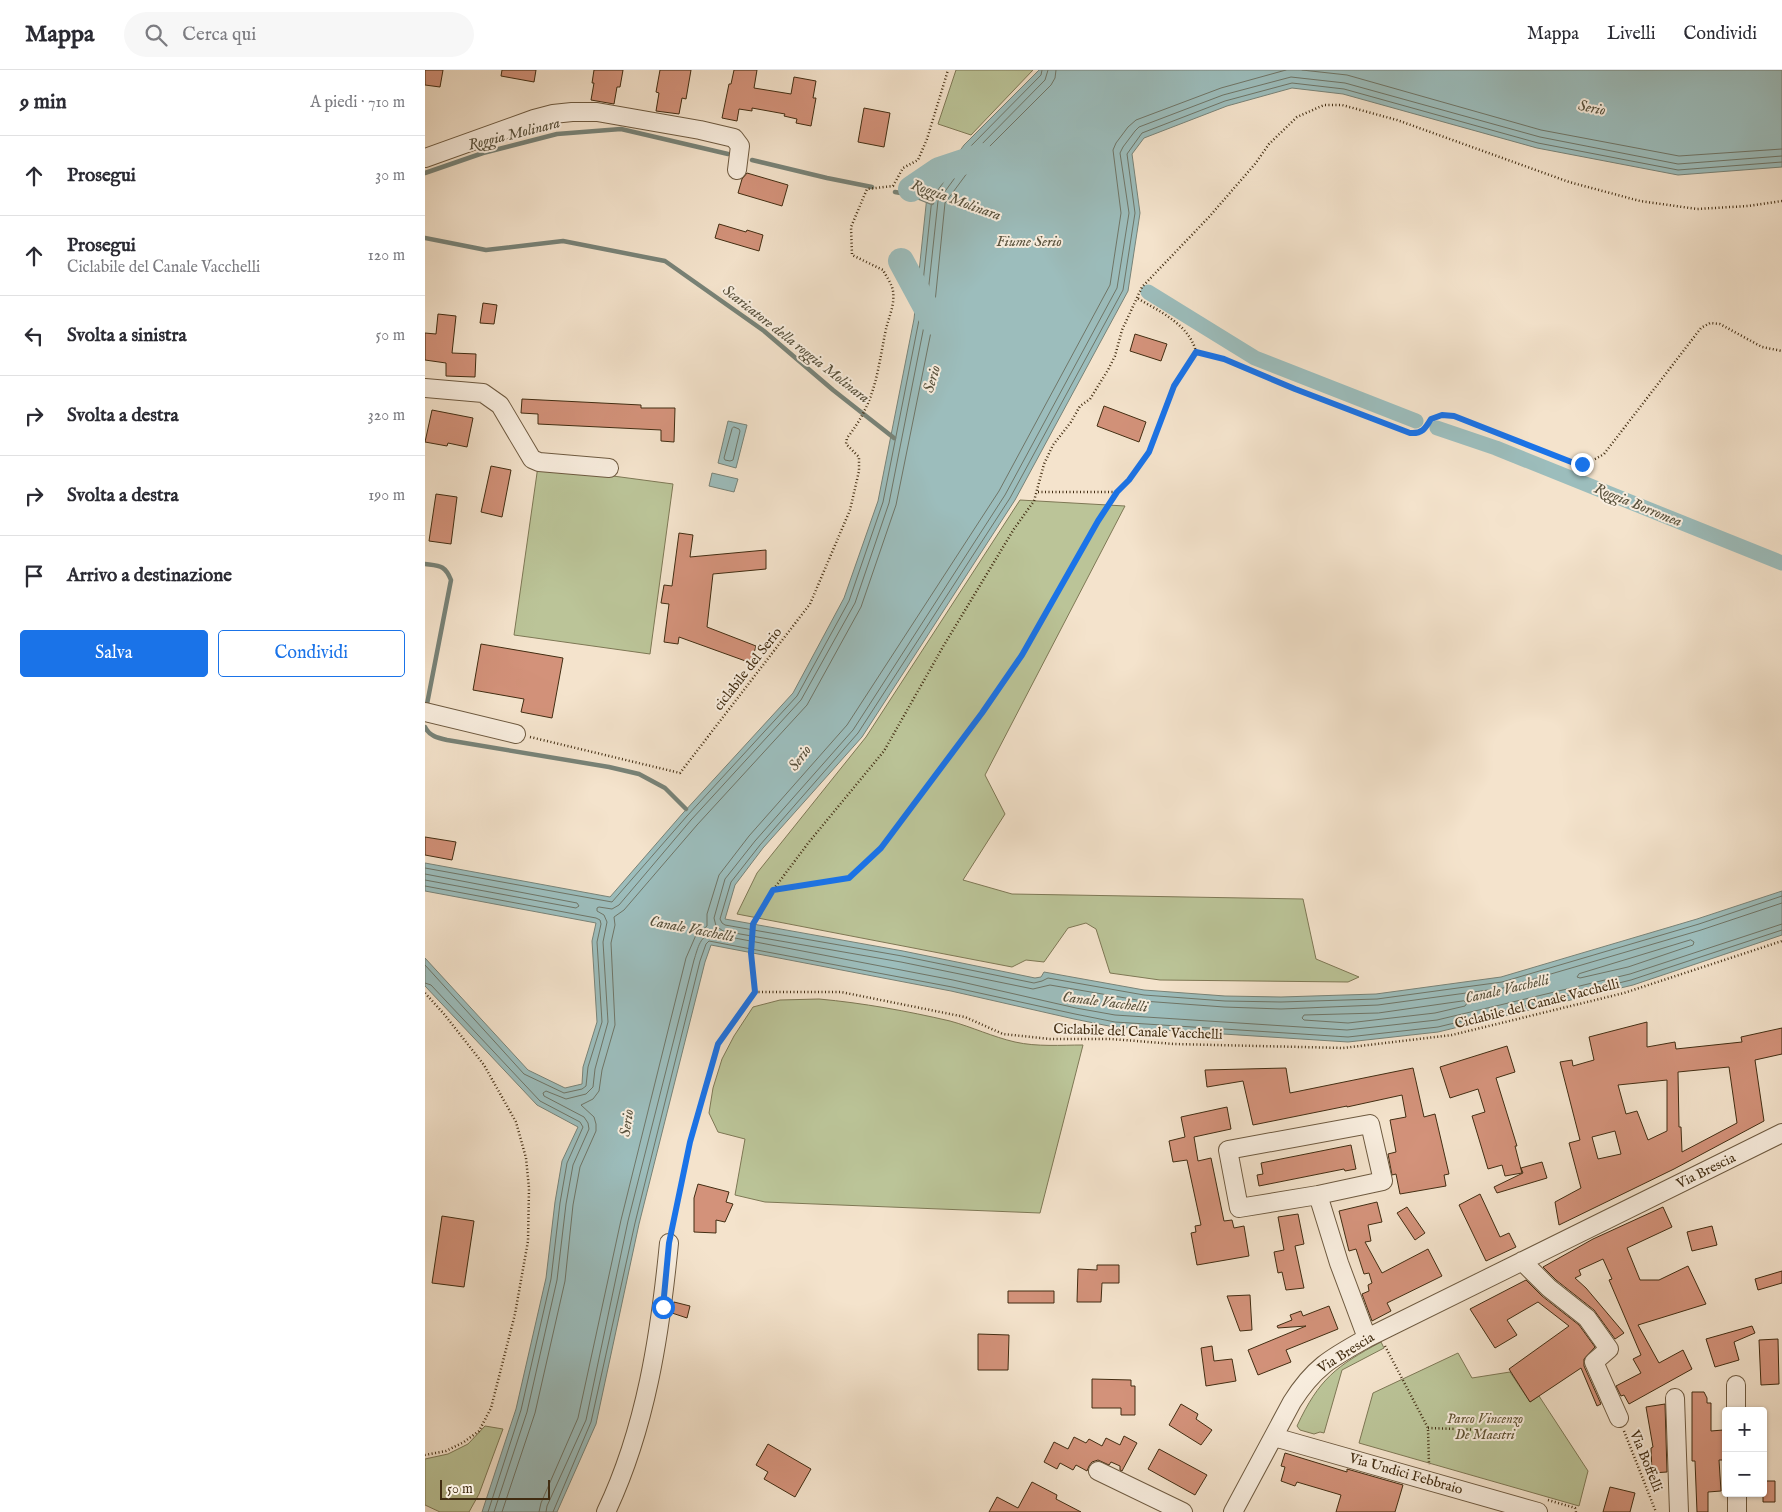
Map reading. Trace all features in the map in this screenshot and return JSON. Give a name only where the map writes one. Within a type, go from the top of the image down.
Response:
[{"type":"street","points":[[425,158],[553,114],[597,112],[692,128],[734,138],[740,146],[737,170]]},
{"type":"street","points":[[425,388],[483,393],[500,405],[532,459],[539,462],[609,468]]},
{"type":"street","points":[[425,712],[516,734]]},
{"type":"street","points":[[1370,1124],[1383,1181],[1319,1194],[1239,1208],[1228,1150],[1370,1124]]},
{"type":"street","name":"Via Brescia","points":[[1233,1512],[1292,1402],[1313,1373],[1327,1361],[1372,1336],[1782,1133]]},
{"type":"street","points":[[1319,1194],[1339,1263],[1372,1336]]},
{"type":"street","points":[[612,1502],[645,1404],[663,1307],[669,1243]]},
{"type":"street","points":[[1522,1262],[1549,1288],[1587,1318],[1609,1348],[1594,1362],[1619,1418]]},
{"type":"street","points":[[1736,1384],[1736,1407]]},
{"type":"street","points":[[1675,1398],[1679,1512]]},
{"type":"street","name":"Via Undici Febbraio","points":[[1274,1437],[1538,1512]]},
{"type":"street","points":[[1098,1471],[1183,1512]]},
{"type":"street","points":[[1737,1497],[1737,1512]]},
{"type":"path","name":"ciclabile del Serio","points":[[516,734],[680,773],[810,604],[850,510],[859,471],[859,458],[846,444],[847,438],[871,399],[877,381],[892,310],[893,291],[883,270],[852,255],[851,227],[867,189],[893,186],[903,168],[918,160],[927,139],[948,70]]},
{"type":"path","points":[[669,1243],[690,1142],[718,1044],[755,992],[751,953],[753,924],[773,890],[819,829],[885,751],[944,645],[1014,529],[1034,501],[1038,492],[1044,464],[1053,445],[1081,406],[1089,399],[1108,370],[1115,356],[1122,330],[1146,282],[1209,217],[1280,132],[1297,117],[1324,105],[1342,104],[1397,120],[1569,182],[1640,201],[1697,209],[1748,206],[1782,201]]},
{"type":"path","points":[[773,890],[849,878],[881,848],[982,713],[1022,655],[1098,521],[1117,492],[1129,480],[1149,452],[1174,386],[1196,352],[1194,341],[1179,325],[1137,298]]},
{"type":"path","points":[[1196,352],[1224,359],[1295,389],[1410,433],[1417,434],[1424,430],[1431,419],[1442,415],[1454,416],[1574,463],[1582,464],[1593,461],[1604,454],[1701,328],[1710,324],[1720,324],[1762,347],[1782,352]]},
{"type":"path","points":[[1038,492],[1117,492]]},
{"type":"path","name":"Ciclabile del Canale Vacchelli","points":[[755,992],[841,992],[965,1017],[1003,1034],[1050,1039],[1111,1039],[1174,1044],[1343,1048],[1452,1035],[1624,993],[1782,941]]},
{"type":"path","points":[[425,993],[484,1065],[517,1122],[526,1158],[529,1188],[529,1240],[515,1314],[491,1408],[479,1430],[464,1442],[445,1451],[425,1455]]},
{"type":"path","points":[[1372,1336],[1428,1428],[1429,1466]]},
{"type":"path","name":"Via Boffelli","points":[[1619,1418],[1656,1512]]},
{"type":"path","points":[[1428,1428],[1485,1430]]},
{"type":"green space","points":[[956,70],[1033,70],[971,135],[938,124]]},
{"type":"green space","points":[[538,466],[673,484],[650,654],[514,635]]},
{"type":"green space","points":[[1020,500],[1125,506],[985,775],[1005,814],[963,880],[1012,894],[1303,899],[1316,959],[1359,977],[1348,982],[1160,980],[1110,973],[1096,929],[1086,923],[1068,928],[1044,962],[1026,960],[1012,967],[737,914],[757,873],[866,737]]},
{"type":"green space","points":[[819,999],[868,1005],[934,1017],[1023,1044],[1083,1045],[1040,1213],[765,1202],[735,1195],[745,1139],[718,1132],[709,1113],[713,1088],[722,1059],[753,1007],[780,1000]]},
{"type":"green space","points":[[1381,1342],[1384,1348],[1342,1370],[1324,1433],[1314,1434],[1300,1430],[1297,1426],[1305,1410],[1313,1396],[1330,1375]]},
{"type":"green space","name":"Parco Vincenzo De Maestri","points":[[1458,1353],[1472,1378],[1510,1372],[1530,1402],[1539,1396],[1588,1471],[1579,1506],[1359,1443],[1373,1393]]},
{"type":"green space","points":[[485,1426],[503,1429],[479,1494],[469,1512],[440,1512],[425,1505],[425,1459],[448,1454],[468,1444]]},
{"type":"water","name":"Fiume Serio","points":[[1039,70],[1782,70],[1782,167],[1678,175],[1537,148],[1343,94],[1292,88],[1227,106],[1144,138],[1132,154],[1140,213],[1128,291],[1015,500],[862,737],[763,848],[735,885],[725,919],[903,951],[1035,978],[1041,977],[1044,972],[1144,990],[1225,996],[1281,997],[1376,994],[1501,977],[1697,919],[1782,891],[1782,935],[1633,985],[1438,1032],[1348,1042],[1114,1027],[951,991],[711,945],[705,962],[639,1224],[596,1424],[557,1512],[482,1512],[516,1409],[546,1278],[562,1161],[578,1127],[537,1105],[425,986],[425,958],[528,1070],[565,1088],[582,1084],[583,1067],[597,1022],[592,941],[596,923],[425,891],[425,863],[610,897],[683,813],[793,693],[844,598],[878,501],[914,319],[927,196],[964,145]]},
{"type":"water","points":[[728,421],[747,425],[736,468],[718,463]]},
{"type":"water","points":[[712,473],[738,479],[734,492],[709,486]]},
{"type":"building","points":[[425,70],[443,70],[440,87],[425,85]]},
{"type":"building","points":[[502,70],[536,70],[534,82],[501,76]]},
{"type":"building","points":[[594,70],[623,70],[614,104],[591,100]]},
{"type":"building","points":[[660,70],[691,70],[686,99],[682,98],[679,114],[656,111],[659,93],[656,92]]},
{"type":"building","points":[[734,70],[757,70],[754,88],[791,94],[794,77],[816,81],[813,98],[816,98],[811,126],[796,123],[797,119],[784,116],[785,114],[752,108],[752,111],[739,109],[737,121],[722,118]]},
{"type":"building","points":[[864,108],[890,113],[884,147],[858,142]]},
{"type":"building","points":[[747,173],[788,185],[782,206],[738,193],[742,179]]},
{"type":"building","points":[[719,224],[763,235],[759,251],[715,238]]},
{"type":"building","points":[[483,303],[497,305],[494,324],[480,323]]},
{"type":"building","points":[[438,314],[456,316],[452,353],[476,354],[475,377],[446,376],[446,363],[425,360],[425,333],[436,334]]},
{"type":"building","points":[[1135,334],[1167,344],[1161,361],[1130,351]]},
{"type":"building","points":[[522,399],[641,405],[641,408],[675,408],[674,442],[661,441],[661,430],[538,424],[538,414],[521,413]]},
{"type":"building","points":[[1104,406],[1146,422],[1139,442],[1097,426]]},
{"type":"building","points":[[432,410],[473,418],[467,447],[448,443],[447,446],[425,442]]},
{"type":"building","points":[[491,466],[511,470],[502,517],[481,512]]},
{"type":"building","points":[[436,494],[457,497],[451,544],[429,541]]},
{"type":"building","points":[[679,533],[693,535],[690,557],[766,550],[766,569],[713,574],[707,627],[756,646],[751,663],[679,637],[678,644],[664,642],[669,604],[661,603],[664,585],[672,586]]},
{"type":"building","points":[[481,644],[563,658],[552,718],[521,712],[524,699],[473,690]]},
{"type":"building","points":[[425,837],[456,842],[452,860],[425,855]]},
{"type":"building","points":[[1647,1022],[1647,1047],[1675,1042],[1676,1049],[1742,1042],[1741,1037],[1782,1028],[1782,1054],[1755,1060],[1764,1121],[1674,1169],[1559,1225],[1555,1202],[1581,1188],[1569,1143],[1580,1140],[1560,1062],[1572,1060],[1573,1066],[1594,1060],[1589,1037]],"holes":[[[1729,1067],[1737,1123],[1682,1152],[1681,1127],[1679,1127],[1678,1072]],[[1667,1080],[1667,1131],[1648,1140],[1637,1111],[1626,1114],[1618,1085]],[[1615,1131],[1621,1154],[1598,1159],[1592,1137]]]},
{"type":"building","points":[[1507,1046],[1515,1072],[1496,1078],[1517,1146],[1515,1146],[1522,1173],[1505,1176],[1502,1165],[1488,1169],[1472,1116],[1485,1112],[1478,1089],[1450,1098],[1440,1067]]},
{"type":"building","points":[[1286,1068],[1290,1093],[1413,1068],[1424,1117],[1435,1114],[1449,1174],[1444,1175],[1446,1186],[1400,1194],[1396,1174],[1392,1175],[1388,1154],[1396,1152],[1390,1120],[1406,1117],[1402,1095],[1253,1125],[1243,1081],[1207,1087],[1205,1070]]},
{"type":"building","points":[[1227,1107],[1231,1129],[1194,1137],[1198,1161],[1211,1158],[1224,1221],[1232,1220],[1234,1228],[1244,1226],[1249,1256],[1197,1265],[1191,1233],[1196,1232],[1195,1226],[1201,1225],[1187,1160],[1173,1162],[1169,1141],[1185,1137],[1181,1117]]},
{"type":"building","points":[[1351,1145],[1356,1169],[1345,1171],[1344,1169],[1259,1186],[1257,1175],[1263,1174],[1261,1163]]},
{"type":"building","points":[[1542,1162],[1547,1178],[1497,1193],[1494,1187],[1523,1173],[1521,1168]]},
{"type":"building","points":[[698,1184],[729,1192],[726,1202],[733,1204],[725,1222],[716,1220],[716,1233],[694,1232],[694,1198]]},
{"type":"building","points":[[1480,1194],[1500,1237],[1509,1233],[1516,1247],[1486,1261],[1459,1205]]},
{"type":"building","points":[[1377,1202],[1382,1222],[1368,1225],[1371,1241],[1365,1242],[1382,1273],[1428,1249],[1442,1276],[1387,1303],[1391,1311],[1372,1321],[1362,1294],[1369,1291],[1368,1285],[1372,1283],[1369,1273],[1364,1274],[1356,1249],[1349,1251],[1339,1211]]},
{"type":"building","points":[[1407,1207],[1425,1233],[1415,1240],[1397,1213]]},
{"type":"building","points":[[1663,1207],[1672,1227],[1627,1248],[1640,1280],[1659,1280],[1688,1266],[1706,1304],[1638,1325],[1659,1363],[1683,1350],[1692,1369],[1629,1404],[1624,1395],[1621,1396],[1616,1386],[1641,1373],[1633,1359],[1641,1355],[1609,1280],[1612,1279],[1603,1259],[1579,1270],[1581,1275],[1575,1278],[1586,1288],[1624,1333],[1615,1339],[1594,1310],[1556,1280],[1543,1267],[1593,1239]]},
{"type":"building","points":[[1298,1214],[1304,1244],[1295,1246],[1304,1288],[1286,1290],[1282,1272],[1278,1273],[1274,1252],[1284,1250],[1278,1217]]},
{"type":"building","points":[[442,1216],[474,1221],[464,1287],[432,1283]]},
{"type":"building","points":[[1712,1226],[1717,1245],[1692,1251],[1687,1232]]},
{"type":"building","points":[[1097,1265],[1119,1265],[1119,1283],[1102,1283],[1101,1302],[1077,1302],[1078,1269],[1097,1270]]},
{"type":"building","points":[[1782,1271],[1782,1283],[1758,1290],[1755,1279]]},
{"type":"building","points":[[1526,1280],[1542,1296],[1579,1325],[1595,1347],[1584,1359],[1584,1366],[1601,1404],[1597,1406],[1581,1368],[1530,1402],[1509,1369],[1569,1326],[1538,1302],[1507,1320],[1517,1335],[1495,1348],[1470,1309]]},
{"type":"building","points":[[1008,1291],[1054,1291],[1054,1303],[1008,1303]]},
{"type":"building","points":[[1250,1295],[1252,1330],[1240,1331],[1227,1296]]},
{"type":"building","points":[[674,1302],[690,1306],[687,1318],[672,1313]]},
{"type":"building","points":[[1329,1306],[1338,1329],[1286,1350],[1291,1362],[1258,1375],[1248,1350],[1306,1326],[1278,1328],[1277,1326],[1292,1320],[1290,1315],[1301,1311],[1303,1316]]},
{"type":"building","points":[[1752,1326],[1755,1333],[1734,1342],[1739,1360],[1715,1367],[1706,1339]]},
{"type":"building","points":[[978,1334],[1009,1335],[1008,1370],[978,1370]]},
{"type":"building","points":[[1778,1339],[1779,1384],[1761,1385],[1759,1340]]},
{"type":"building","points":[[1212,1346],[1214,1361],[1232,1359],[1236,1381],[1206,1386],[1201,1348]]},
{"type":"building","points":[[1092,1379],[1131,1380],[1131,1386],[1135,1386],[1135,1415],[1121,1415],[1121,1408],[1092,1408]]},
{"type":"building","points":[[1692,1392],[1704,1392],[1707,1403],[1711,1403],[1711,1431],[1722,1430],[1722,1460],[1719,1460],[1721,1491],[1708,1492],[1708,1512],[1697,1512],[1695,1461],[1692,1461]]},
{"type":"building","points":[[1181,1404],[1198,1414],[1196,1419],[1212,1430],[1201,1445],[1169,1425]]},
{"type":"building","points":[[1665,1404],[1667,1472],[1652,1473],[1651,1448],[1653,1447],[1646,1407]]},
{"type":"building","points":[[1124,1436],[1137,1443],[1122,1471],[1120,1466],[1111,1462],[1109,1465],[1098,1460],[1092,1462],[1087,1471],[1076,1465],[1073,1470],[1060,1463],[1057,1469],[1044,1462],[1054,1442],[1068,1449],[1074,1437],[1086,1443],[1089,1439],[1102,1446],[1106,1438],[1120,1445]]},
{"type":"building","points":[[768,1444],[811,1469],[795,1497],[764,1479],[768,1472],[756,1465]]},
{"type":"building","points":[[1159,1449],[1207,1475],[1195,1495],[1148,1469]]},
{"type":"building","points":[[1285,1453],[1347,1472],[1347,1469],[1403,1485],[1395,1512],[1336,1512],[1341,1495],[1297,1482],[1295,1486],[1281,1481],[1285,1467],[1281,1466]]},
{"type":"building","points":[[1767,1481],[1775,1481],[1775,1502],[1763,1502],[1763,1497],[1767,1497]]},
{"type":"building","points":[[1032,1482],[1057,1495],[1056,1499],[1081,1512],[989,1512],[997,1497],[1018,1508]]},
{"type":"building","points":[[1610,1487],[1635,1493],[1630,1512],[1603,1512]]},
{"type":"waterway","name":"Roggia Molinara","points":[[425,173],[483,153],[557,134],[621,129],[728,154]]},
{"type":"waterway","points":[[911,189],[939,170],[981,156]]},
{"type":"waterway","name":"Roggia Molinara","points":[[752,160],[872,187]]},
{"type":"waterway","name":"Roggia Molinara","points":[[895,192],[912,195],[932,203]]},
{"type":"waterway","name":"Scaricatore della roggia Molinara","points":[[425,238],[486,250],[563,241],[665,261],[764,331],[833,390],[894,438]]},
{"type":"waterway","points":[[901,261],[934,322]]},
{"type":"waterway","points":[[1148,292],[1255,358],[1416,421]]},
{"type":"waterway","name":"Roggia Borromea","points":[[1437,428],[1496,448],[1782,563]]},
{"type":"waterway","points":[[425,564],[441,567],[447,571],[451,580],[427,704]]},
{"type":"waterway","points":[[425,727],[431,735],[447,740],[609,767],[639,774],[665,788],[686,809]]},
{"type":"route","points":[[663,1307],[669,1243],[690,1142],[718,1044],[755,992],[751,953],[753,924],[773,890],[849,878],[881,848],[942,768],[1022,655],[1098,521],[1117,492],[1129,480],[1149,452],[1174,386],[1196,352],[1224,359],[1295,389],[1410,433],[1417,434],[1424,430],[1431,419],[1442,415],[1454,416],[1574,463],[1582,464]]},
{"type":"water label","name":"Serio","points":[[1592,108]]},
{"type":"water label","name":"Serio","points":[[932,379]]},
{"type":"water label","name":"Serio","points":[[800,758]]},
{"type":"water label","name":"Canale Vacchelli","points":[[692,929]]},
{"type":"water label","name":"Canale Vacchelli","points":[[1507,989]]},
{"type":"water label","name":"Canale Vacchelli","points":[[1105,1002]]},
{"type":"water label","name":"Serio","points":[[627,1123]]}]
